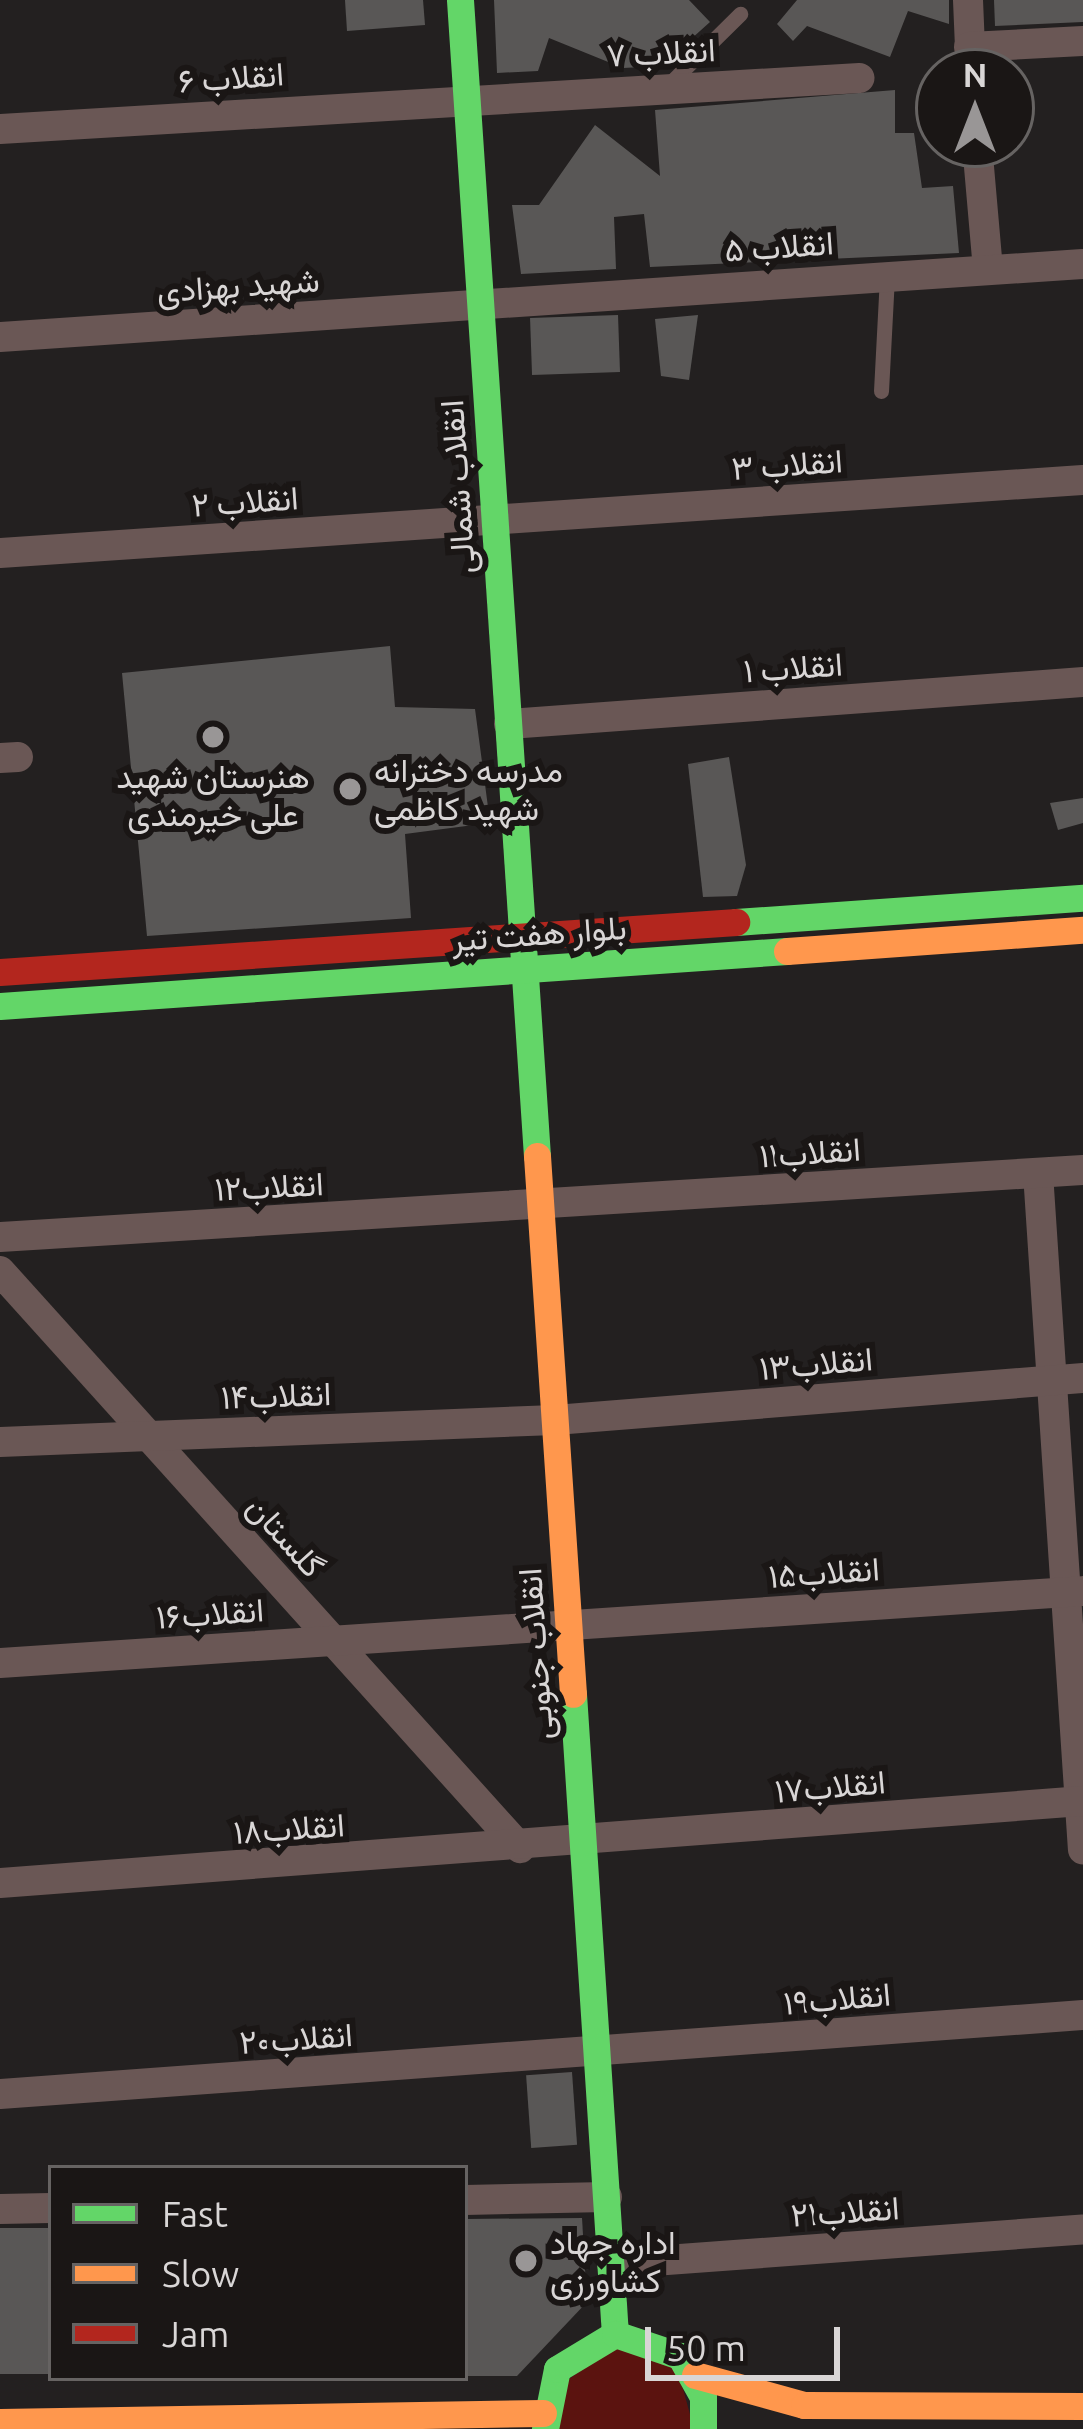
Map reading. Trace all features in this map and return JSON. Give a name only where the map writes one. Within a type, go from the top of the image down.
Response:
[{"type":"street","name":"انقلاب شمالی","points":[[460,0],[526,970]]},
{"type":"street","points":[[968,0],[970,48]]},
{"type":"street","points":[[1035,49],[1083,41]]},
{"type":"street","name":"انقلاب ۷","points":[[467,97],[859,78]]},
{"type":"street","name":"انقلاب ۶","points":[[0,129],[467,97]]},
{"type":"street","points":[[979,168],[988,268]]},
{"type":"street","name":"انقلاب ۵","points":[[481,304],[1083,264]]},
{"type":"street","name":"شهید بهزادی","points":[[0,337],[481,304]]},
{"type":"street","name":"انقلاب ۳","points":[[495,520],[1083,480]]},
{"type":"street","name":"انقلاب ۲","points":[[0,553],[495,520]]},
{"type":"street","name":"انقلاب ۱","points":[[509,724],[1083,682]]},
{"type":"street","name":"بلوار هفت تیر","points":[[0,972],[1083,898]]},
{"type":"street","name":"بلوار هفت تیر","points":[[0,1006],[1083,931]]},
{"type":"street","name":"انقلاب جنوبی","points":[[526,970],[615,2334]]},
{"type":"street","name":"انقلاب۱۱","points":[[541,1207],[1083,1170]]},
{"type":"street","points":[[1038,1173],[1067,1379],[1083,1850]]},
{"type":"street","name":"انقلاب۱۲","points":[[0,1237],[541,1207]]},
{"type":"street","name":"گلستان","points":[[0,1270],[520,1848]]},
{"type":"street","name":"انقلاب۱۳","points":[[555,1420],[1067,1379]]},
{"type":"street","name":"انقلاب۱۴","points":[[0,1442],[555,1420]]},
{"type":"street","name":"انقلاب۱۵","points":[[569,1625],[1074,1592]]},
{"type":"street","name":"انقلاب۱۶","points":[[0,1663],[569,1625]]},
{"type":"street","name":"انقلاب۱۷","points":[[584,1844],[1081,1801]]},
{"type":"street","name":"انقلاب۱۸","points":[[0,1883],[584,1844]]},
{"type":"street","name":"انقلاب۱۹","points":[[598,2054],[1083,2015]]},
{"type":"street","name":"انقلاب۲۰","points":[[0,2093],[598,2054]]},
{"type":"street","points":[[468,2200],[607,2197]]},
{"type":"street","points":[[0,2209],[48,2208]]},
{"type":"street","name":"انقلاب۲۱","points":[[612,2264],[1083,2229]]},
{"type":"street","points":[[0,2422],[544,2421],[557,2369],[615,2334],[661,2342],[695,2374],[804,2405],[1083,2406]]},
{"type":"street","points":[[695,2374],[703,2429]]},
{"type":"lane","points":[[665,88],[740,14]]},
{"type":"lane","points":[[881,391],[887,274]]},
{"type":"shaded area","points":[[612,2346],[677,2367],[694,2429],[556,2429],[560,2386]]},
{"type":"building","points":[[345,0],[423,0],[425,25],[347,31]]},
{"type":"building","points":[[494,0],[689,0],[710,22],[661,66],[623,68],[549,38],[538,71],[497,73]]},
{"type":"building","points":[[797,0],[949,0],[949,24],[908,11],[890,57],[807,26],[793,41],[777,24]]},
{"type":"building","points":[[994,0],[1083,0],[1083,22],[995,26]]},
{"type":"building","points":[[895,90],[895,133],[914,133],[915,168],[919,168],[922,188],[953,186],[959,253],[650,267],[644,214],[614,217],[616,269],[521,274],[512,205],[539,205],[595,125],[660,176],[655,110]]},
{"type":"building","points":[[618,315],[620,372],[532,375],[530,318]]},
{"type":"building","points":[[698,315],[689,380],[661,376],[655,319]]},
{"type":"building","points":[[390,646],[395,707],[475,709],[488,807],[489,823],[405,834],[411,918],[147,936],[122,673]]},
{"type":"building","points":[[729,757],[746,865],[737,896],[703,897],[688,764]]},
{"type":"building","points":[[1083,798],[1083,823],[1058,830],[1050,803]]},
{"type":"building","points":[[572,2072],[577,2145],[531,2148],[526,2075]]},
{"type":"building","name":"اداره جهاد کشاورزی","points":[[582,2218],[587,2302],[517,2376],[468,2376],[468,2219]]},
{"type":"building","points":[[0,2228],[48,2228],[48,2374],[0,2374]]},
{"type":"traffic: fast","points":[[460,0],[537,1156]]},
{"type":"traffic: fast","points":[[736,922],[1083,898]]},
{"type":"traffic: fast","points":[[0,1006],[787,951]]},
{"type":"traffic: fast","points":[[573,1694],[615,2334]]},
{"type":"traffic: fast","points":[[545,2429],[557,2369],[615,2334],[680,2356],[703,2397],[703,2429]]},
{"type":"traffic: slow","points":[[787,951],[1083,930]]},
{"type":"traffic: slow","points":[[537,1156],[573,1694]]},
{"type":"traffic: slow","points":[[695,2375],[804,2405],[1083,2406]]},
{"type":"traffic: slow","points":[[0,2422],[543,2413]]},
{"type":"traffic: jam","points":[[0,972],[736,922]]},
{"type":"place","name":"هنرستان شهید علی خیرمندی","points":[[213,737]]},
{"type":"place","name":"مدرسه دخترانه شهید کاظمی","points":[[350,789]]},
{"type":"place","name":"اداره جهاد کشاورزی","points":[[526,2261]]}]
